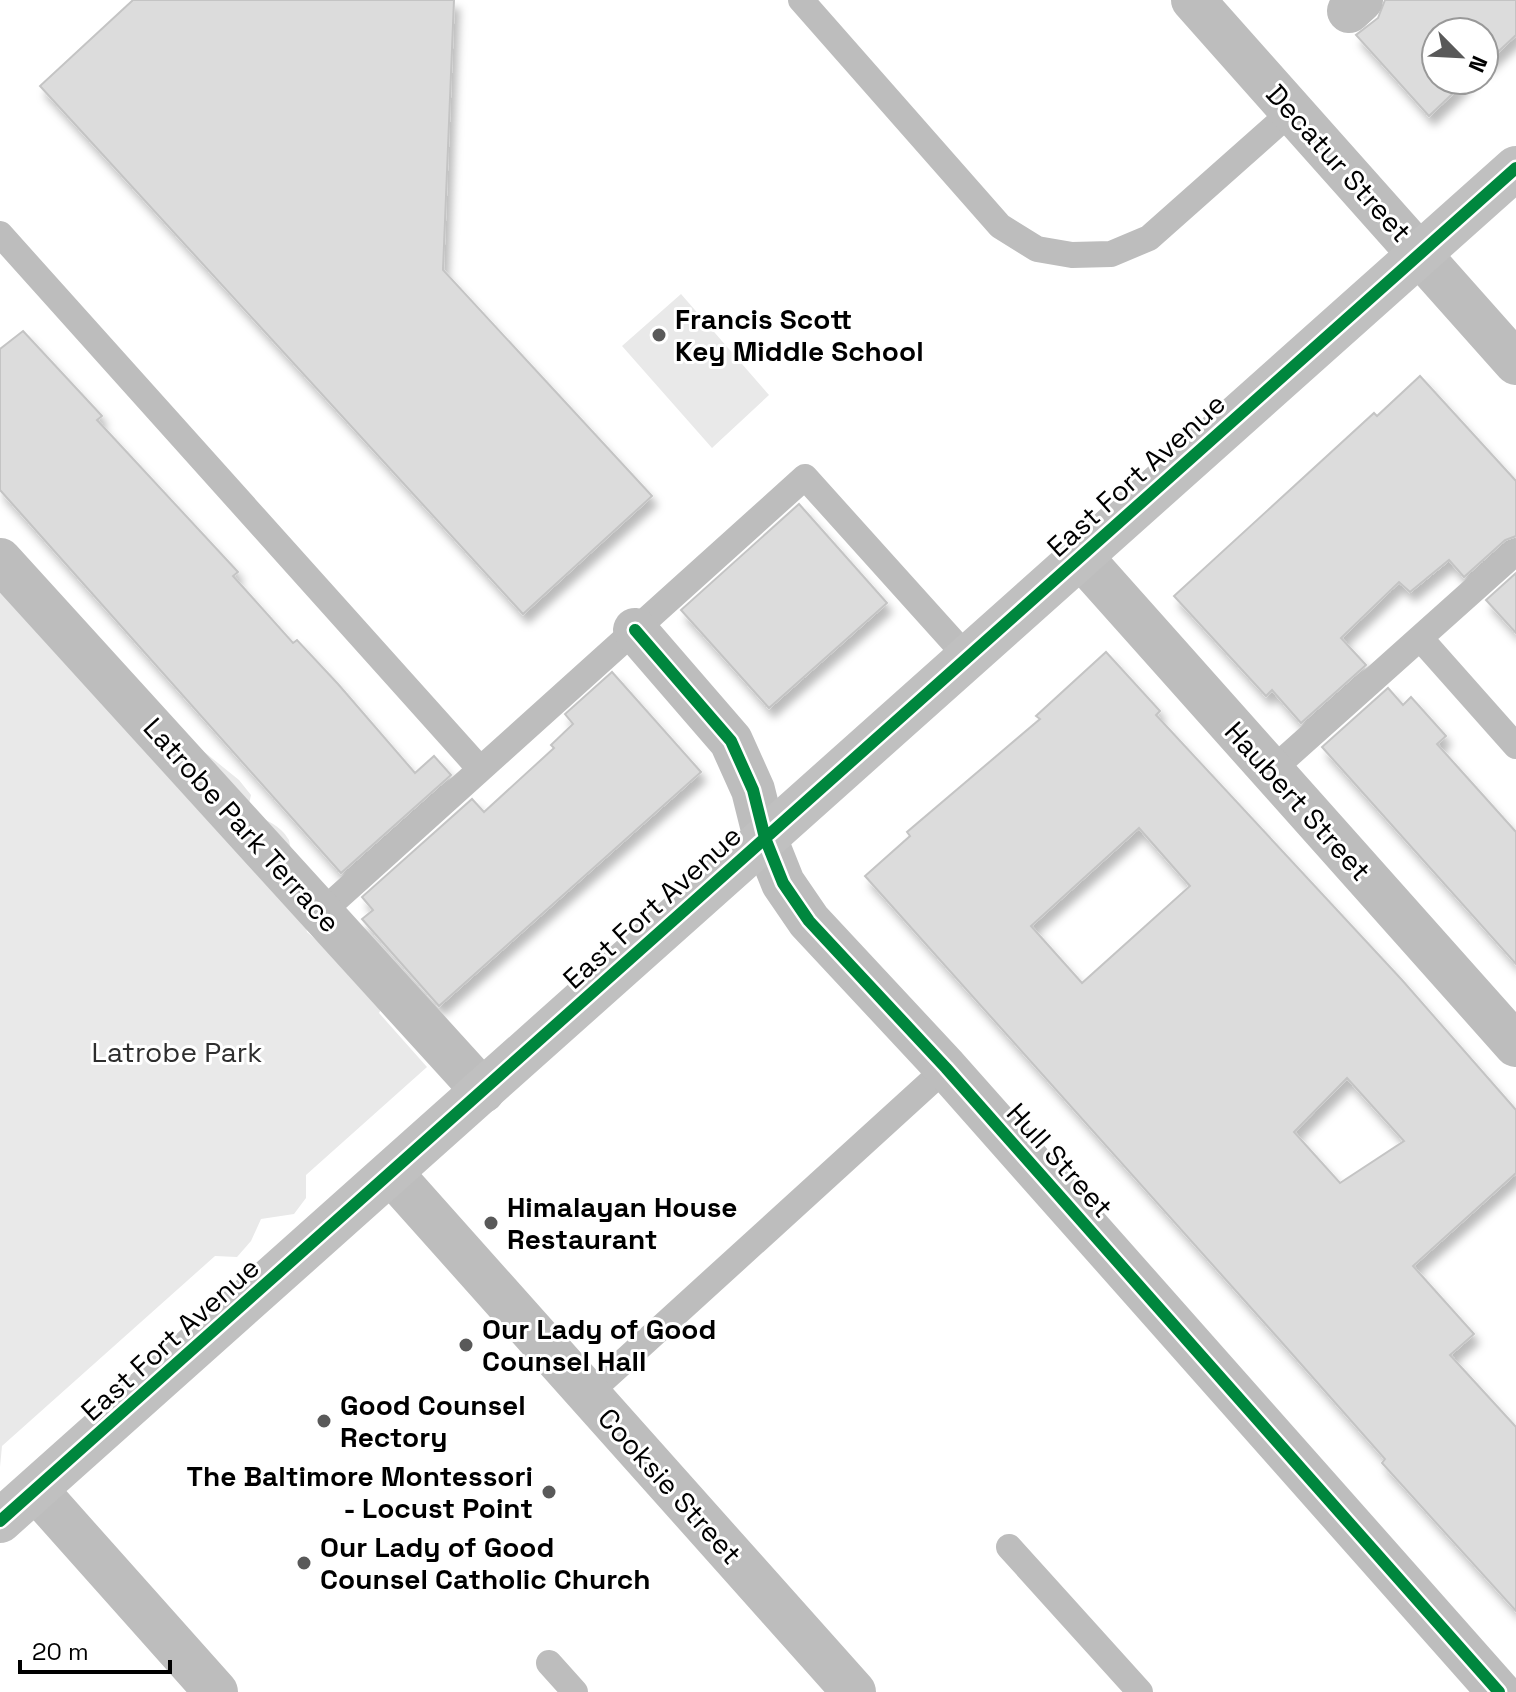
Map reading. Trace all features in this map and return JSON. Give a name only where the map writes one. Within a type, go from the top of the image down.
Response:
[{"type":"street","name":"Decatur Street","points":[[1193,0],[1516,363]]},
{"type":"street","name":"East Fort Avenue","points":[[0,1521],[1516,168]]},
{"type":"street","name":"Haubert Street","points":[[1081,557],[1516,1045]]},
{"type":"street","name":"Latrobe Park Terrace","points":[[0,560],[483,1091]]},
{"type":"street","name":"Hull Street","points":[[635,630],[731,741],[753,790],[765,838],[783,883],[809,921],[946,1068],[1499,1692]]},
{"type":"street","name":"Cooksie Street","points":[[391,1173],[854,1692]]},
{"type":"street","points":[[36,1490],[216,1692]]},
{"type":"lane","points":[[801,0],[1000,226],[1037,249],[1072,255],[1111,254],[1149,238],[1292,111]]},
{"type":"lane","points":[[0,234],[480,769]]},
{"type":"lane","points":[[322,912],[805,477],[968,658]]},
{"type":"lane","points":[[1271,771],[1516,552]]},
{"type":"lane","points":[[1420,638],[1516,746]]},
{"type":"lane","points":[[588,1394],[946,1068]]},
{"type":"lane","points":[[1009,1547],[1140,1692]]},
{"type":"lane","points":[[549,1663],[575,1692]]},
{"type":"green space","points":[[681,294],[769,395],[712,448],[622,346]]},
{"type":"green space","name":"Latrobe Park","points":[[0,587],[239,780],[251,795],[248,808],[280,829],[289,840],[307,932],[385,1001],[379,1013],[427,1067],[306,1175],[306,1198],[294,1214],[261,1219],[251,1241],[237,1257],[215,1256],[2,1446],[0,1467]]},
{"type":"building","points":[[133,0],[454,0],[443,270],[652,496],[523,614],[40,86]]},
{"type":"building","points":[[1385,0],[1516,0],[1516,35],[1500,50],[1500,16],[1420,16],[1420,96],[1450,96],[1429,116],[1356,35],[1378,18]]},
{"type":"building","points":[[23,331],[102,416],[97,420],[238,572],[233,576],[293,643],[297,640],[338,684],[415,773],[434,756],[451,775],[341,873],[0,490],[0,349]]},
{"type":"building","points":[[1420,376],[1516,481],[1516,536],[1505,540],[1464,577],[1449,560],[1410,592],[1399,582],[1341,638],[1366,665],[1301,723],[1272,690],[1266,696],[1174,596],[1374,413],[1377,416]]},
{"type":"building","points":[[799,504],[887,603],[769,708],[681,610]]},
{"type":"building","points":[[1516,573],[1516,633],[1486,600]]},
{"type":"building","points":[[1106,652],[1160,711],[1156,715],[1402,980],[1516,1110],[1516,1173],[1413,1266],[1474,1334],[1450,1355],[1516,1427],[1516,1611],[1382,1463],[1385,1459],[1278,1338],[865,876],[910,836],[907,832],[1040,719],[1036,716]],"holes":[[[1139,828],[1190,886],[1082,983],[1031,926]],[[1347,1078],[1404,1141],[1340,1183],[1294,1132]]]},
{"type":"building","points":[[612,672],[701,772],[439,1006],[362,919],[373,910],[362,897],[472,799],[484,812],[554,748],[551,745],[573,724],[565,714]]},
{"type":"building","points":[[1388,688],[1403,705],[1411,697],[1446,736],[1437,744],[1516,832],[1516,964],[1322,747]]},
{"type":"cycle path","points":[[0,1521],[1516,168]]},
{"type":"cycle path","points":[[635,630],[731,741],[753,790],[765,838],[783,883],[809,921],[946,1068],[1499,1692]]},
{"type":"place","name":"Francis Scott Key Middle School","points":[[659,335]]},
{"type":"place","name":"Himalayan House Restaurant","points":[[491,1223]]},
{"type":"place","name":"Our Lady of Good Counsel Hall","points":[[466,1345]]},
{"type":"place","name":"Good Counsel Rectory","points":[[324,1421]]},
{"type":"place","name":"The Baltimore Montessori - Locust Point","points":[[549,1492]]},
{"type":"place","name":"Our Lady of Good Counsel Catholic Church","points":[[304,1563]]}]
